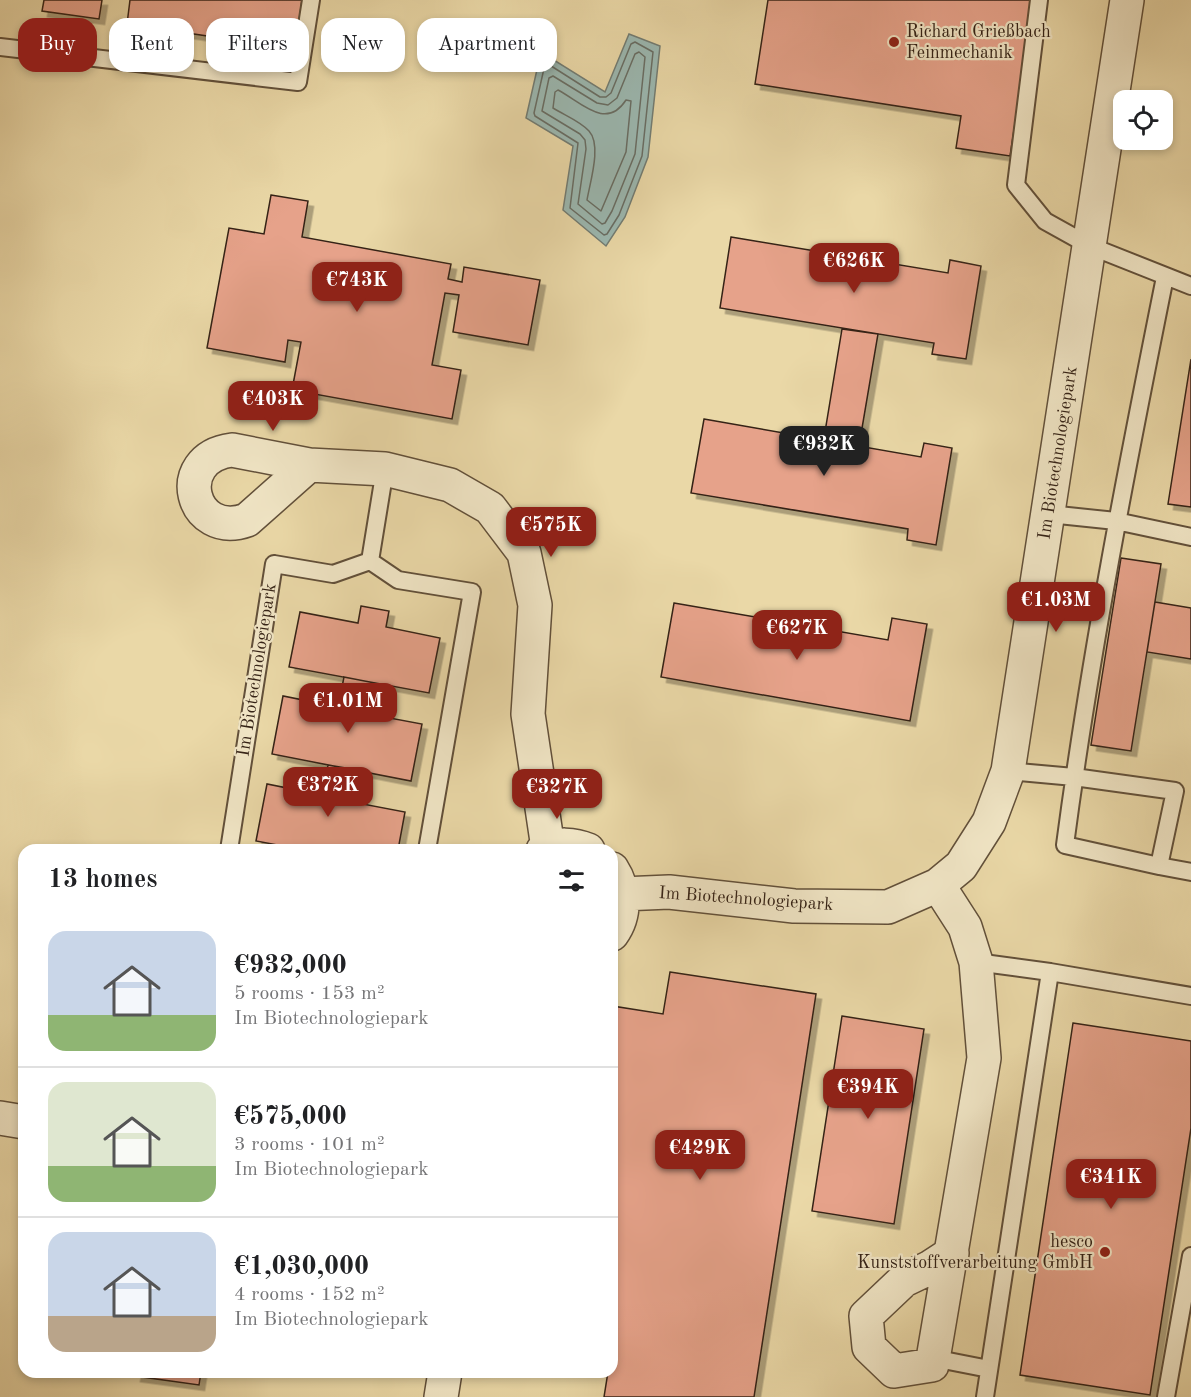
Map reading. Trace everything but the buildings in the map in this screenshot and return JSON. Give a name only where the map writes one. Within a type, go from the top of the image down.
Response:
[{"type":"street","name":"Im Biotechnologiepark","points":[[618,882],[669,892],[794,906],[888,907],[938,885],[961,866],[989,822],[1008,771],[1127,0]]},
{"type":"street","points":[[309,465],[385,469],[450,485],[490,508],[524,553],[535,605],[528,714],[544,844]]},
{"type":"street","points":[[938,885],[965,927],[976,962],[984,1058],[952,1253],[933,1361],[894,1371],[869,1347],[866,1316],[904,1280],[952,1253]]},
{"type":"street","name":"Im Biotechnologiepark","points":[[618,888],[622,912],[618,921]]},
{"type":"street","points":[[0,1118],[18,1121]]},
{"type":"street","points":[[441,1397],[444,1378]]},
{"type":"lane","points":[[0,47],[298,82],[311,0]]},
{"type":"lane","points":[[1039,0],[1016,185],[1045,221],[1090,246],[1165,278],[1191,286]]},
{"type":"lane","points":[[1165,278],[1116,521],[1065,845],[1191,872]]},
{"type":"lane","points":[[385,469],[370,561],[398,580],[472,592],[428,844]]},
{"type":"lane","points":[[1049,513],[1116,521],[1191,537]]},
{"type":"lane","name":"Im Biotechnologiepark","points":[[230,844],[274,564],[333,574],[370,561]]},
{"type":"lane","points":[[1008,771],[1074,777],[1174,791],[1160,866]]},
{"type":"lane","points":[[976,962],[1191,996]]},
{"type":"lane","points":[[985,1397],[1050,972]]},
{"type":"lane","points":[[1166,1397],[1191,1256]]},
{"type":"lane","points":[[933,1361],[989,1369]]},
{"type":"water","points":[[629,34],[660,46],[648,157],[625,217],[606,246],[563,210],[573,146],[526,118],[536,72],[557,72],[557,62],[605,92]]},
{"type":"place","name":"Richard Grießbach Feinmechanik","points":[[894,42]]},
{"type":"place","name":"hesco Kunststoffverarbeitung GmbH","points":[[1105,1252]]}]
